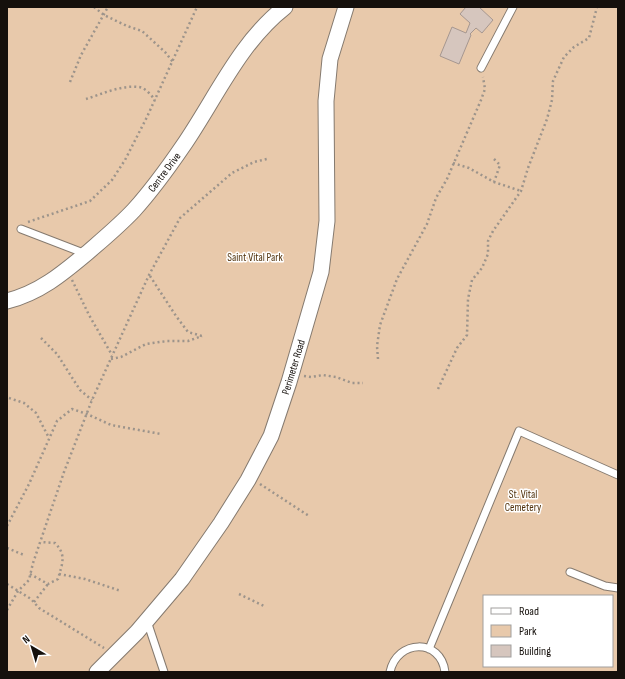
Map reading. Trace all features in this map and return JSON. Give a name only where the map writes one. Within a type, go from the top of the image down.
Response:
[{"type":"street","name":"Centre Drive","points":[[7,301],[20,298],[42,288],[66,271],[133,211],[161,177],[184,145],[246,47],[259,30],[285,7]]},
{"type":"street","name":"Perimeter Road","points":[[97,672],[147,620],[182,579],[221,523],[250,477],[271,436],[292,373],[322,272],[327,221],[326,101],[330,59],[346,7]]},
{"type":"lane","points":[[481,68],[512,7]]},
{"type":"lane","points":[[21,227],[86,254]]},
{"type":"lane","points":[[429,649],[520,431],[618,475]]},
{"type":"lane","points":[[570,572],[605,586],[618,588]]},
{"type":"lane","points":[[147,620],[164,672]]},
{"type":"lane","points":[[390,672],[396,657],[403,651],[412,647],[429,649],[437,654],[442,662],[445,672]]},
{"type":"path","points":[[94,7],[104,15],[127,26],[142,31],[165,52],[173,62]]},
{"type":"path","points":[[70,82],[81,55],[108,7]]},
{"type":"path","points":[[21,227],[90,201],[112,180],[125,160],[155,100],[197,7]]},
{"type":"path","points":[[438,390],[458,348],[467,335],[468,299],[472,280],[482,268],[488,254],[488,241],[493,231],[521,191],[528,168],[547,119],[552,100],[553,81],[564,57],[574,47],[589,38],[597,7]]},
{"type":"path","points":[[378,359],[377,346],[380,325],[397,279],[427,224],[436,198],[447,179],[485,89],[481,68]]},
{"type":"path","points":[[86,99],[119,89],[139,87],[147,91],[155,100]]},
{"type":"path","points":[[7,610],[18,591],[28,580],[64,472],[92,400],[150,275],[180,218],[232,173],[254,162],[267,159]]},
{"type":"path","points":[[494,159],[500,165],[494,182]]},
{"type":"path","points":[[453,163],[469,168],[494,182],[521,191]]},
{"type":"path","points":[[66,271],[112,356]]},
{"type":"path","points":[[110,360],[146,344],[167,341],[188,341],[202,336],[188,332],[150,275]]},
{"type":"path","points":[[41,338],[57,354],[80,390],[92,400]]},
{"type":"path","points":[[292,373],[311,377],[323,375],[336,377],[352,383],[363,383]]},
{"type":"path","points":[[9,398],[24,403],[36,414],[49,438]]},
{"type":"path","points":[[7,526],[29,484],[57,421],[72,409],[87,414],[110,425],[161,434]]},
{"type":"path","points":[[250,477],[309,516]]},
{"type":"path","points":[[34,602],[48,584],[58,578],[63,556],[60,548],[55,543],[40,542]]},
{"type":"path","points":[[7,548],[24,555]]},
{"type":"path","points":[[30,574],[48,584]]},
{"type":"path","points":[[59,574],[84,579],[121,592]]},
{"type":"path","points":[[7,584],[34,602],[39,608],[48,614],[115,654]]},
{"type":"path","points":[[239,594],[264,606]]},
{"type":"green space","name":"Saint Vital Park","points":[[7,7],[618,7],[618,672],[7,672]]},
{"type":"building","points":[[466,7],[479,7],[493,20],[482,33],[476,28],[470,34],[471,35],[459,64],[440,56],[452,27],[466,33],[470,23],[460,14]]},
{"type":"park label","name":"St. Vital Cemetery","points":[[523,500]]}]
